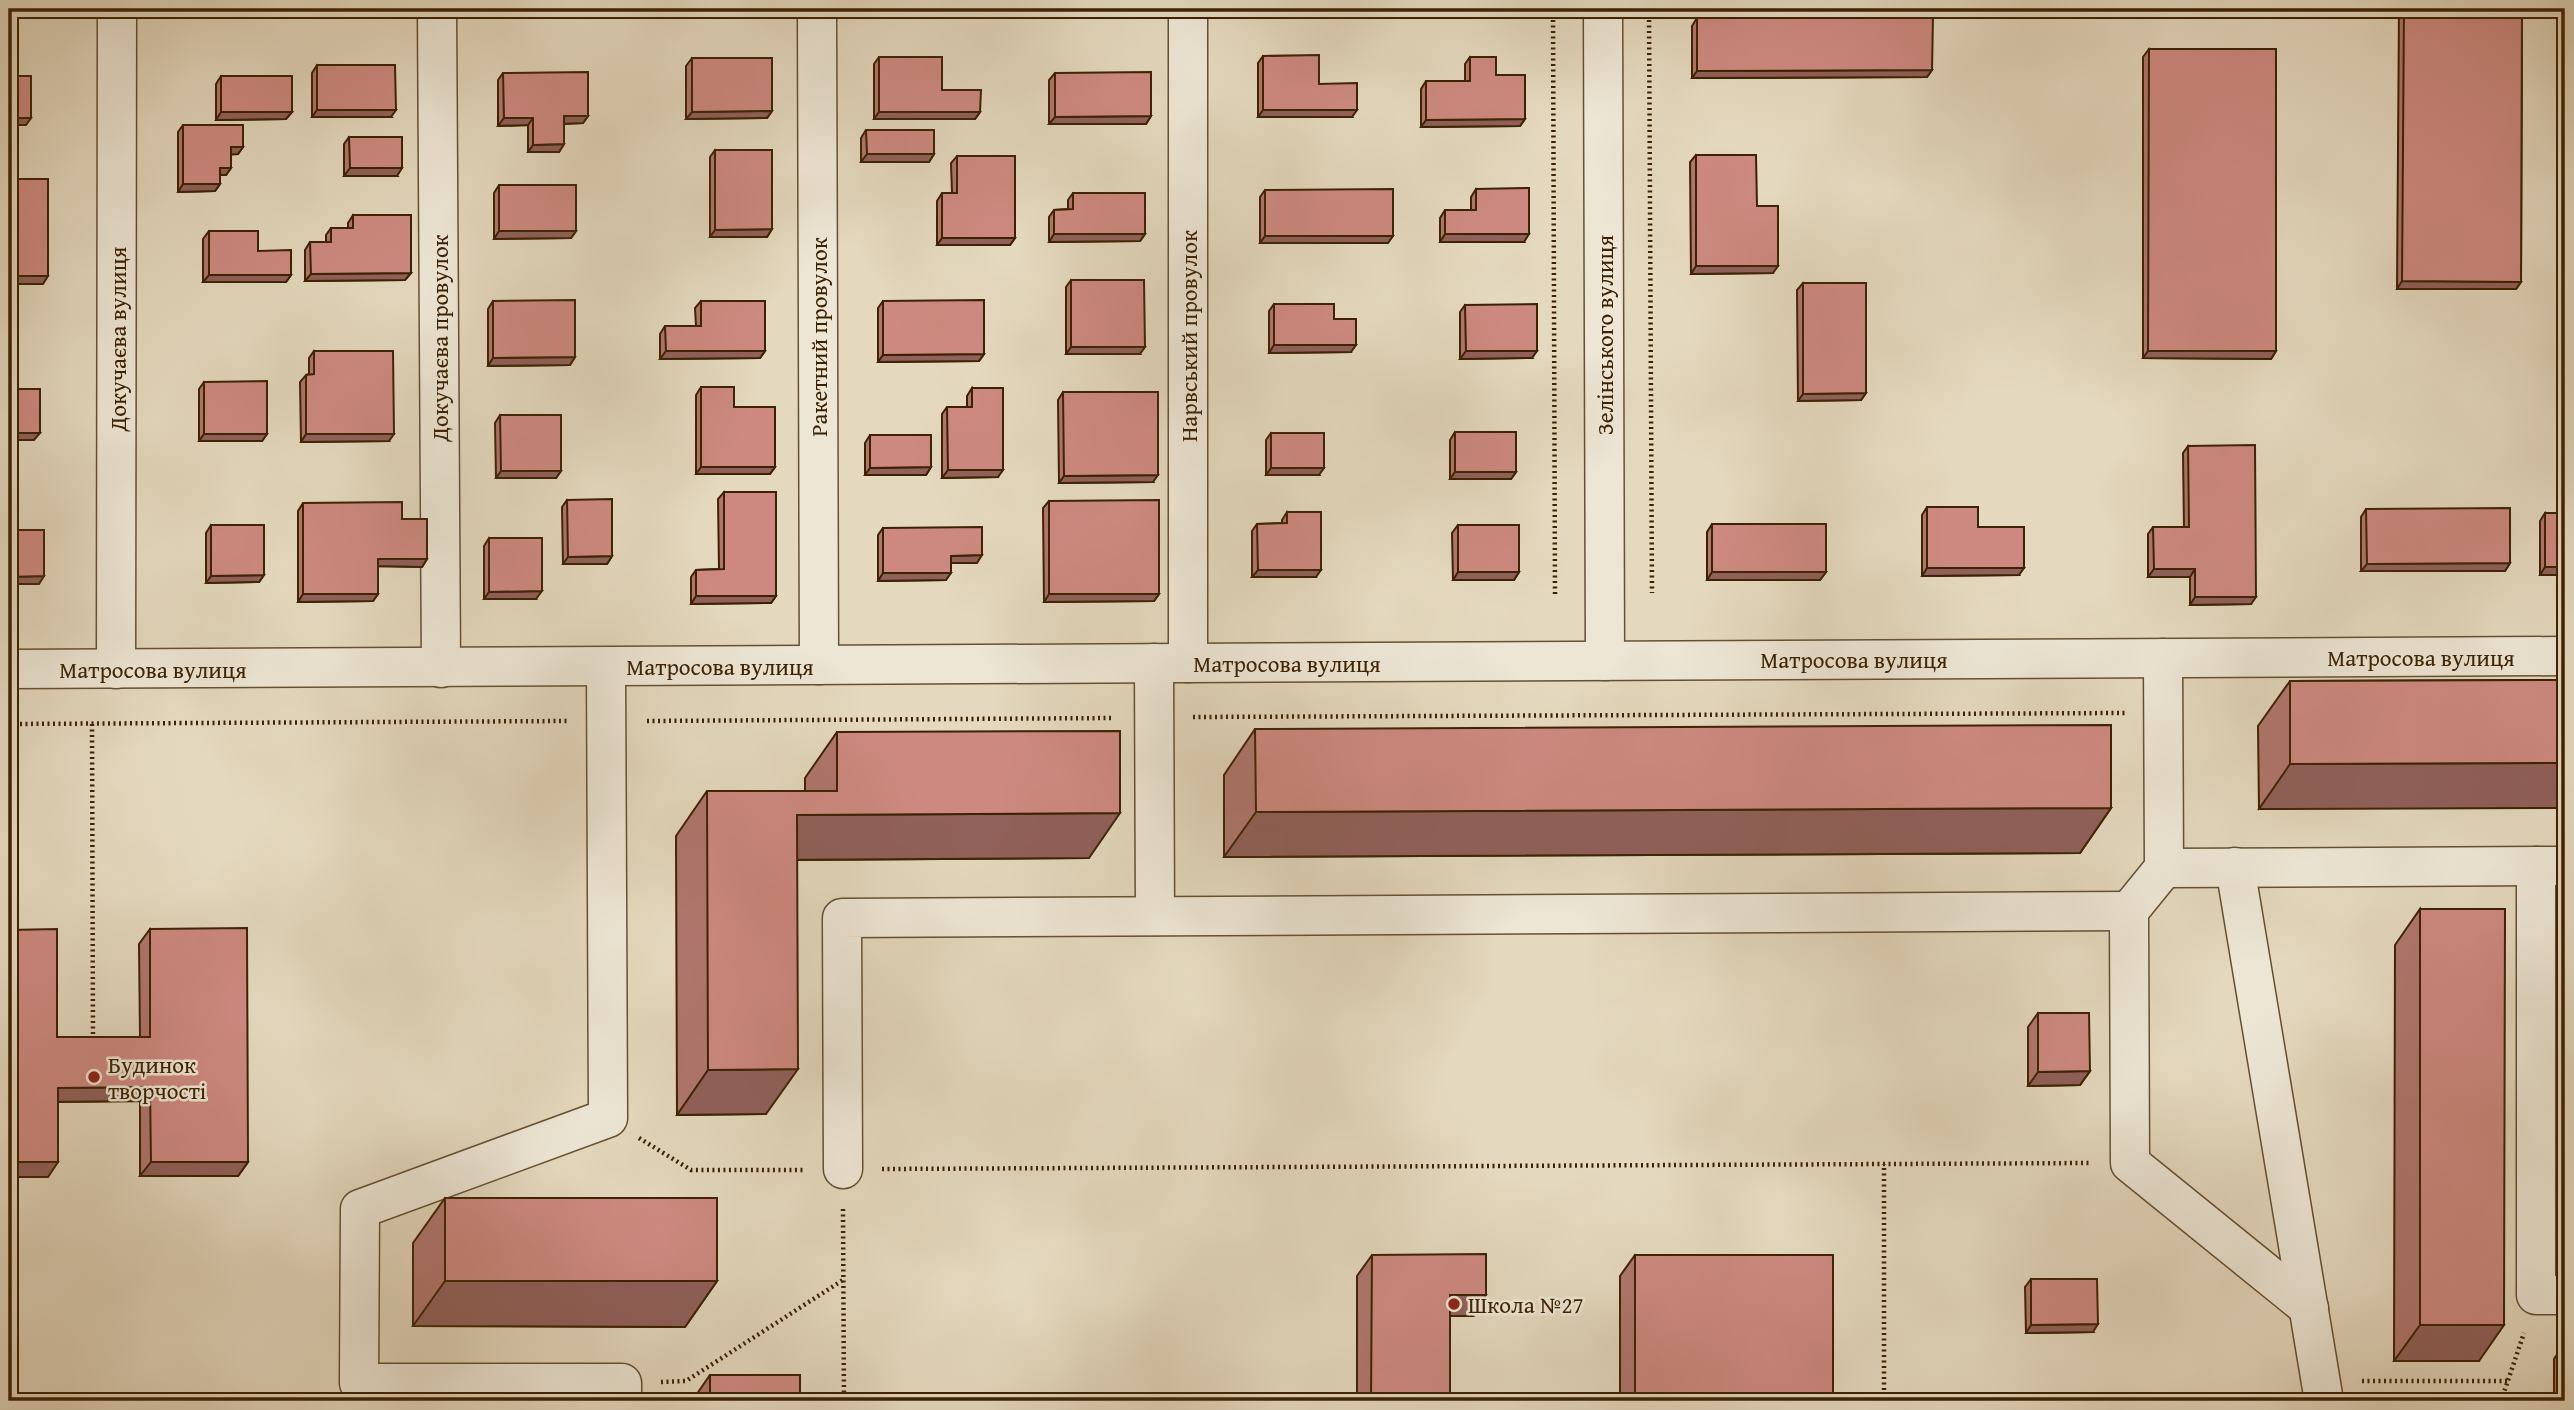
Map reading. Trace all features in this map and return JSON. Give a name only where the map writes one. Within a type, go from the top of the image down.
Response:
[{"type":"street","name":"Докучаєва вулиця","points":[[116,669],[117,9]]},
{"type":"street","name":"Докучаєва провулок","points":[[437,9],[440,668]]},
{"type":"street","name":"Ракетний провулок","points":[[817,9],[819,665]]},
{"type":"street","name":"Нарвський провулок","points":[[1155,916],[1154,718],[1171,663],[1188,9]]},
{"type":"street","name":"Зелінського вулиця","points":[[1603,9],[1605,661]]},
{"type":"street","name":"Матросова вулиця","points":[[9,670],[2565,656]]},
{"type":"street","points":[[2163,658],[2164,868],[2129,911],[2130,1163],[2309,1308]]},
{"type":"street","points":[[606,667],[608,1118],[360,1209],[359,1383],[622,1383],[622,1401]]},
{"type":"street","points":[[2164,868],[2551,866],[2551,1295]]},
{"type":"street","points":[[2235,867],[2323,1391]]},
{"type":"street","points":[[843,1170],[842,918],[2129,911]]},
{"type":"path","points":[[1553,9],[1555,594]]},
{"type":"path","points":[[1649,9],[1652,593]]},
{"type":"path","points":[[9,724],[2163,712]]},
{"type":"path","points":[[92,724],[93,1051]]},
{"type":"path","points":[[608,1118],[691,1170],[2130,1163]]},
{"type":"path","points":[[1884,1164],[1884,1401]]},
{"type":"path","points":[[843,1170],[844,1401]]},
{"type":"path","points":[[686,1381],[843,1280]]},
{"type":"path","points":[[2501,1401],[2508,1381],[2551,1295]]},
{"type":"path","points":[[2323,1391],[2508,1381]]},
{"type":"building","points":[[2404,9],[2522,9],[2521,282],[2402,281]]},
{"type":"building","points":[[1933,17],[1932,70],[1697,71],[1697,18]]},
{"type":"building","points":[[2149,49],[2276,49],[2276,351],[2148,351]]},
{"type":"building","points":[[1319,55],[1319,84],[1357,83],[1357,110],[1263,110],[1263,56]]},
{"type":"building","points":[[879,57],[942,57],[942,90],[981,90],[980,112],[879,112]]},
{"type":"building","points":[[1470,57],[1496,57],[1496,75],[1525,75],[1525,119],[1426,120],[1426,81],[1470,81]]},
{"type":"building","points":[[692,58],[772,58],[772,111],[692,112]]},
{"type":"building","points":[[317,65],[395,65],[396,110],[317,110]]},
{"type":"building","points":[[588,72],[588,116],[564,116],[564,144],[533,145],[533,118],[504,118],[503,73]]},
{"type":"building","points":[[1151,72],[1151,116],[1055,117],[1055,73]]},
{"type":"building","points":[[9,76],[31,76],[31,118],[9,118]]},
{"type":"building","points":[[221,76],[292,76],[292,112],[221,112]]},
{"type":"building","points":[[183,125],[243,125],[243,147],[231,147],[231,168],[220,168],[220,184],[183,184]]},
{"type":"building","points":[[866,130],[934,130],[934,154],[867,154]]},
{"type":"building","points":[[349,137],[402,137],[402,168],[350,168]]},
{"type":"building","points":[[715,150],[772,150],[772,229],[715,230]]},
{"type":"building","points":[[1696,155],[1756,155],[1757,206],[1778,206],[1778,266],[1696,266]]},
{"type":"building","points":[[957,156],[1015,156],[1015,238],[942,238],[942,193],[957,193]]},
{"type":"building","points":[[9,179],[48,179],[48,276],[9,276]]},
{"type":"building","points":[[499,185],[576,185],[576,231],[499,231]]},
{"type":"building","points":[[1529,188],[1529,234],[1445,234],[1445,210],[1476,210],[1476,189]]},
{"type":"building","points":[[1393,189],[1393,236],[1265,236],[1265,190]]},
{"type":"building","points":[[1073,193],[1145,193],[1145,234],[1054,234],[1054,210],[1073,209]]},
{"type":"building","points":[[353,215],[411,215],[411,273],[311,274],[310,242],[331,242],[331,228],[353,228]]},
{"type":"building","points":[[209,231],[258,231],[258,251],[291,250],[291,275],[209,275]]},
{"type":"building","points":[[1071,280],[1144,280],[1145,347],[1071,347]]},
{"type":"building","points":[[1803,283],[1866,283],[1866,393],[1803,394]]},
{"type":"building","points":[[575,300],[575,357],[493,358],[493,301]]},
{"type":"building","points":[[984,300],[984,354],[883,355],[883,301]]},
{"type":"building","points":[[701,301],[765,301],[765,351],[666,351],[665,326],[701,326]]},
{"type":"building","points":[[1274,304],[1334,304],[1334,319],[1356,319],[1356,345],[1274,345]]},
{"type":"building","points":[[1537,304],[1537,351],[1466,351],[1465,305]]},
{"type":"building","points":[[314,351],[393,351],[394,434],[306,434],[306,375],[314,374]]},
{"type":"building","points":[[9,376],[14,376],[14,389],[40,389],[40,433],[9,433]]},
{"type":"building","points":[[267,381],[267,434],[204,434],[204,382]]},
{"type":"building","points":[[701,387],[734,387],[734,407],[775,407],[775,467],[701,467]]},
{"type":"building","points":[[972,388],[1003,388],[1003,470],[948,470],[947,407],[972,407]]},
{"type":"building","points":[[1063,392],[1158,392],[1158,475],[1064,476]]},
{"type":"building","points":[[500,415],[561,415],[561,471],[501,471]]},
{"type":"building","points":[[1455,432],[1516,432],[1516,472],[1455,472]]},
{"type":"building","points":[[1271,433],[1324,433],[1324,468],[1271,468]]},
{"type":"building","points":[[870,435],[931,435],[931,467],[870,468]]},
{"type":"building","points":[[2255,445],[2256,597],[2195,597],[2195,569],[2154,569],[2153,527],[2189,527],[2188,446]]},
{"type":"building","points":[[724,492],[776,492],[776,596],[696,596],[696,570],[724,569]]},
{"type":"building","points":[[612,499],[612,556],[568,557],[567,500]]},
{"type":"building","points":[[1159,500],[1159,594],[1049,594],[1049,501]]},
{"type":"building","points":[[402,502],[402,519],[427,519],[427,559],[378,559],[378,594],[303,594],[303,503]]},
{"type":"building","points":[[1927,507],[1978,507],[1978,527],[2024,527],[2024,568],[1927,568]]},
{"type":"building","points":[[2510,508],[2510,563],[2367,564],[2366,509]]},
{"type":"building","points":[[1287,512],[1321,512],[1321,570],[1258,570],[1257,524],[1287,523]]},
{"type":"building","points":[[2545,513],[2565,513],[2565,567],[2545,567]]},
{"type":"building","points":[[1712,524],[1826,524],[1826,572],[1712,572]]},
{"type":"building","points":[[211,525],[264,525],[264,575],[211,576]]},
{"type":"building","points":[[1458,525],[1519,525],[1519,572],[1458,572]]},
{"type":"building","points":[[982,527],[982,555],[951,556],[951,573],[883,573],[883,528]]},
{"type":"building","points":[[9,530],[44,530],[44,576],[9,577]]},
{"type":"building","points":[[489,538],[542,538],[542,591],[489,592]]},
{"type":"building","points":[[2565,680],[2565,763],[2290,764],[2290,681]]},
{"type":"building","points":[[2111,725],[2111,808],[1256,812],[1255,729]]},
{"type":"building","points":[[1120,731],[1120,813],[797,815],[798,1069],[708,1070],[707,791],[837,791],[837,732]]},
{"type":"building","points":[[2420,909],[2505,909],[2504,1325],[2420,1325]]},
{"type":"building","points":[[247,928],[248,1162],[151,1162],[150,1087],[58,1088],[58,1162],[9,1162],[9,930],[57,929],[57,1037],[150,1037],[150,929]]},
{"type":"building","points":[[2038,1013],[2089,1013],[2090,1071],[2038,1072]]},
{"type":"building","points":[[445,1198],[717,1198],[717,1281],[445,1281]]},
{"type":"building","points":[[1486,1254],[1486,1295],[1450,1295],[1450,1401],[1371,1401],[1372,1255]]},
{"type":"building","points":[[1635,1255],[1833,1255],[1833,1401],[1635,1401]]},
{"type":"building","points":[[2031,1279],[2097,1279],[2098,1324],[2031,1325]]},
{"type":"building","points":[[710,1375],[800,1375],[800,1401],[710,1401]]},
{"type":"place","name":"Будинок творчості","points":[[94,1077]]},
{"type":"place","name":"Школа №27","points":[[1454,1304]]}]
